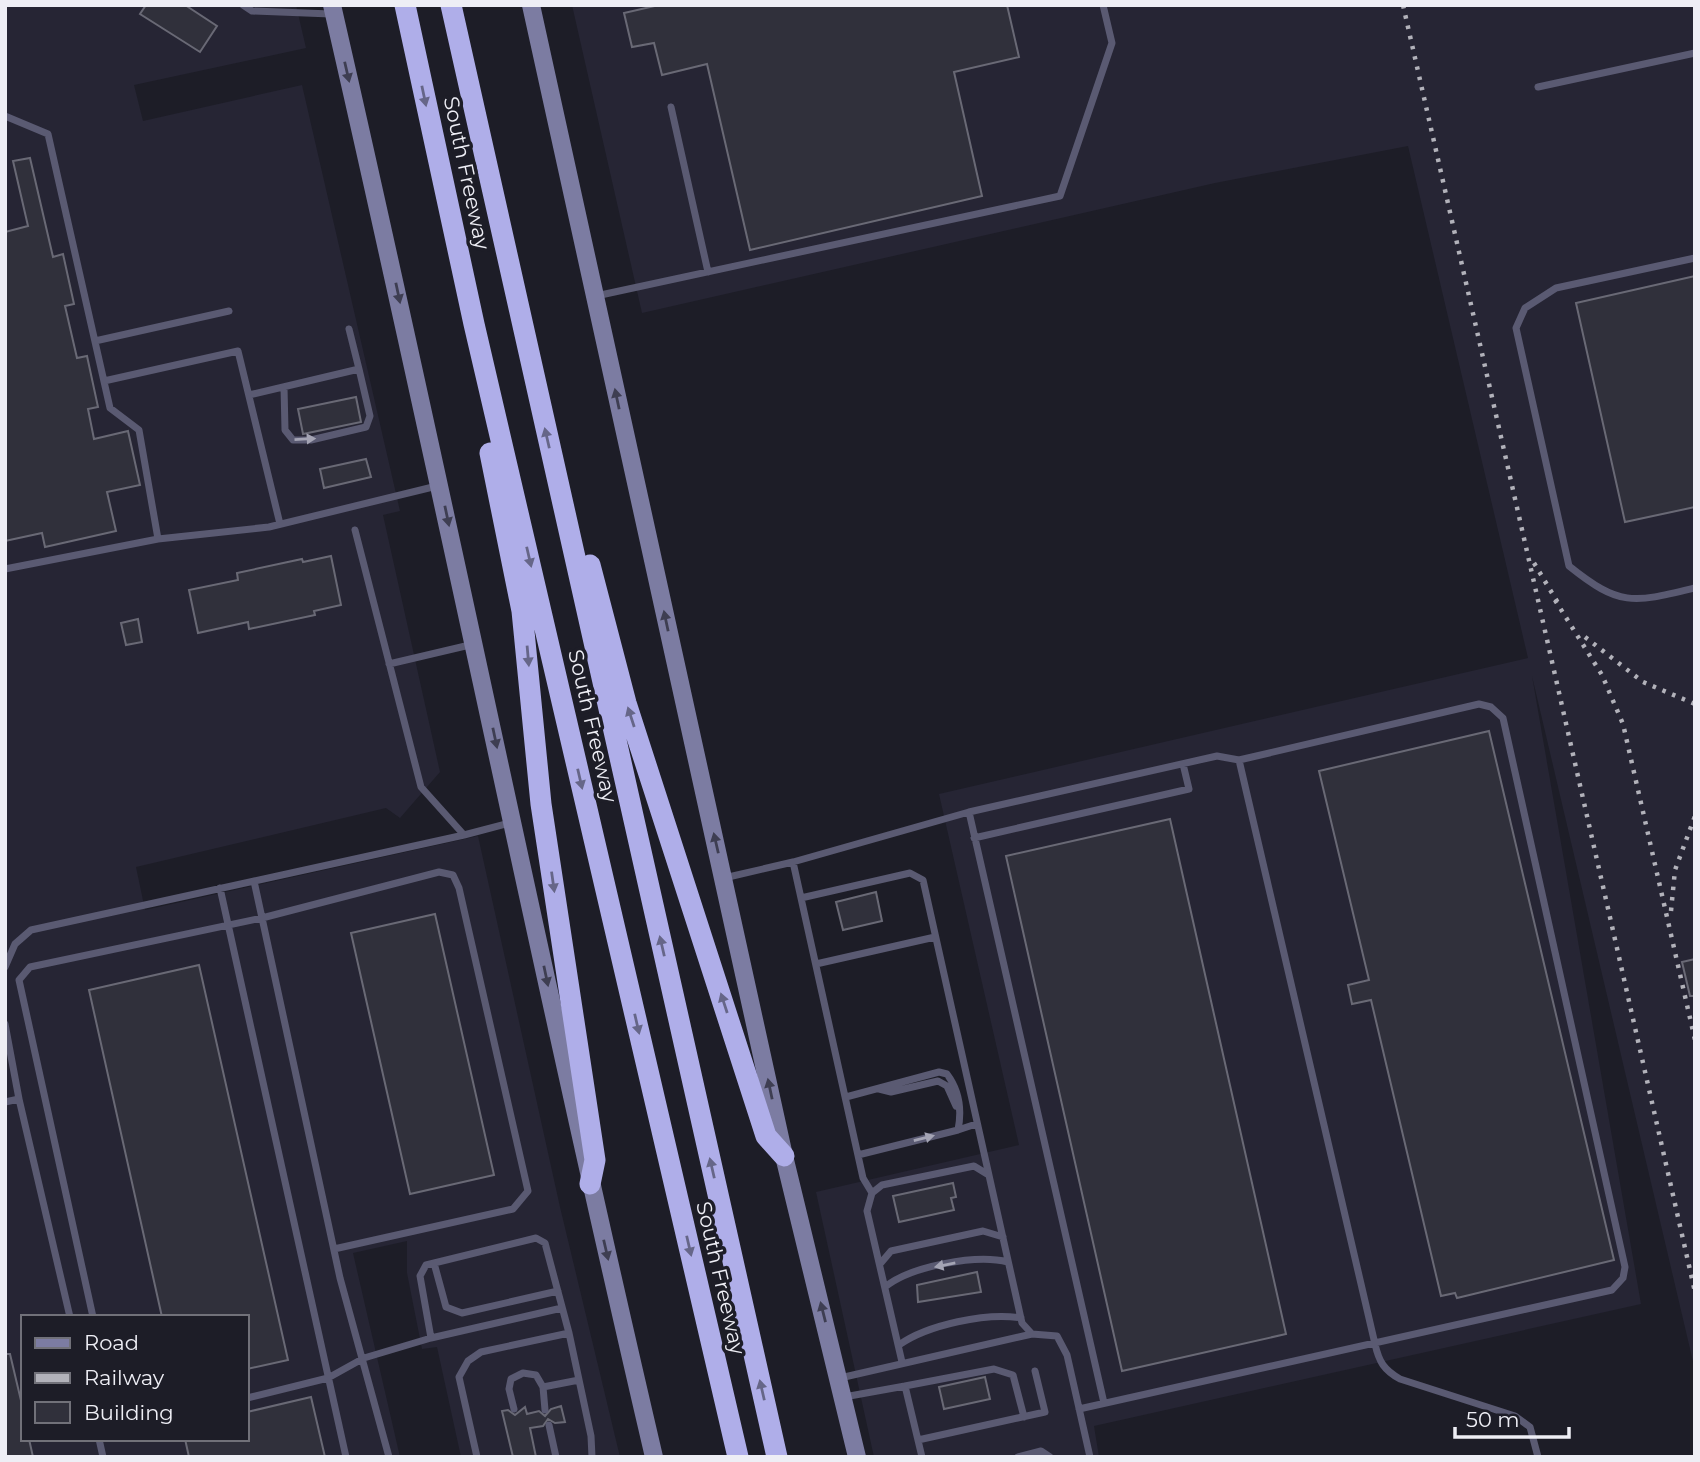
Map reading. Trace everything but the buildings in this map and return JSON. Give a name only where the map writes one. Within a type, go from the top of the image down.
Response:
[{"type":"highway","name":"South Freeway","points":[[405,5],[474,324],[738,1457]]},
{"type":"highway","name":"South Freeway","points":[[451,5],[777,1457]]},
{"type":"highway","points":[[474,324],[470,358],[522,611],[543,817],[595,1160],[590,1184]]},
{"type":"highway","points":[[556,477],[579,522],[626,703],[766,1136],[784,1156]]},
{"type":"main road","points":[[531,5],[784,1156],[857,1457]]},
{"type":"main road","points":[[333,10],[514,822],[590,1184],[654,1457]]},
{"type":"lane","points":[[243,5],[252,11],[333,10]]},
{"type":"lane","points":[[594,296],[1060,196],[1112,43],[1103,5]]},
{"type":"lane","points":[[1538,87],[1695,53]]},
{"type":"lane","points":[[671,107],[708,272]]},
{"type":"lane","points":[[5,116],[48,134],[110,408],[139,430],[158,538]]},
{"type":"lane","points":[[1695,258],[1556,288],[1525,308],[1516,328],[1569,566],[1616,598],[1653,598],[1695,588]]},
{"type":"lane","points":[[95,341],[229,311]]},
{"type":"lane","points":[[285,387],[285,430],[293,440],[311,440],[366,427],[370,416],[349,329]]},
{"type":"lane","points":[[104,381],[238,351],[280,524]]},
{"type":"lane","points":[[249,395],[359,369]]},
{"type":"lane","points":[[5,569],[158,538],[280,524],[440,486]]},
{"type":"lane","points":[[355,530],[421,787],[464,835]]},
{"type":"lane","points":[[389,664],[475,644]]},
{"type":"lane","points":[[724,878],[793,862],[968,812],[1217,756],[1239,760],[1479,704],[1491,707],[1503,718],[1625,1267],[1623,1278],[1612,1290],[1079,1409]]},
{"type":"lane","points":[[1239,760],[1375,1344],[1384,1370],[1400,1379],[1514,1416],[1530,1427],[1538,1457]]},
{"type":"lane","points":[[974,838],[1189,789],[1183,764]]},
{"type":"lane","points":[[968,812],[1104,1403]]},
{"type":"lane","points":[[5,967],[15,944],[31,930],[514,822]]},
{"type":"lane","points":[[793,862],[863,1178],[872,1193]]},
{"type":"lane","points":[[93,1315],[19,980],[30,967],[262,918],[439,872],[453,876],[459,888],[528,1191],[513,1209],[334,1250]]},
{"type":"lane","points":[[801,898],[910,873],[923,880],[1021,1318],[1032,1334]]},
{"type":"lane","points":[[254,881],[334,1250],[389,1457]]},
{"type":"lane","points":[[220,888],[346,1457]]},
{"type":"lane","points":[[816,964],[935,937]]},
{"type":"lane","points":[[5,1024],[19,1099],[70,1315]]},
{"type":"lane","points":[[846,1097],[939,1072],[947,1074],[954,1083],[960,1116],[958,1130]]},
{"type":"lane","points":[[5,1102],[19,1099]]},
{"type":"lane","points":[[858,1154],[976,1124]]},
{"type":"lane","points":[[902,1362],[867,1211],[872,1193],[882,1185],[974,1167],[987,1174]]},
{"type":"lane","points":[[880,1264],[891,1251],[983,1231],[1003,1237]]},
{"type":"lane","points":[[431,1338],[419,1276],[426,1265],[536,1238],[545,1243],[569,1334],[591,1436],[592,1457]]},
{"type":"lane","points":[[885,1287],[901,1274],[988,1257],[1008,1262]]},
{"type":"lane","points":[[434,1263],[446,1307],[462,1313],[558,1290]]},
{"type":"lane","points":[[248,1398],[328,1378],[364,1358],[431,1338],[562,1308]]},
{"type":"lane","points":[[899,1345],[916,1333],[1001,1315],[1021,1318]]},
{"type":"lane","points":[[477,1457],[459,1377],[468,1361],[481,1352],[569,1334]]},
{"type":"lane","points":[[839,1379],[902,1362],[1032,1334],[1057,1336],[1067,1355],[1090,1457]]},
{"type":"lane","points":[[843,1397],[994,1369],[1013,1375],[1024,1417]]},
{"type":"lane","points":[[918,1440],[1045,1412],[1035,1371]]},
{"type":"lane","points":[[514,1409],[509,1390],[511,1379],[523,1373],[536,1375],[543,1387],[545,1410]]},
{"type":"lane","points":[[543,1387],[579,1380]]},
{"type":"lane","points":[[905,1386],[922,1457]]},
{"type":"lane","points":[[549,1425],[556,1457]]},
{"type":"lane","points":[[1018,1457],[1041,1451],[1050,1457]]},
{"type":"shaded area","points":[[5,5],[296,5],[306,48],[134,85],[143,121],[302,85],[400,511],[383,515],[440,772],[400,818],[386,808],[136,867],[145,910],[478,836],[560,1207],[620,1457],[461,1457],[437,1347],[422,1349],[407,1273],[407,1241],[353,1253],[400,1457],[5,1457]]},
{"type":"shaded area","points":[[572,5],[1695,5],[1695,1370],[1532,676],[1641,1304],[1094,1426],[1099,1457],[874,1457],[816,1192],[1019,1145],[939,794],[1528,658],[1408,146],[1215,183],[642,313]]},
{"type":"railway","points":[[1403,5],[1695,1292]]},
{"type":"railway","points":[[1534,563],[1561,608]]},
{"type":"railway","points":[[1555,600],[1602,675],[1623,724],[1695,1040]]},
{"type":"railway","points":[[1585,637],[1643,682],[1695,704]]},
{"type":"railway","points":[[1671,911],[1675,870],[1695,816]]}]
